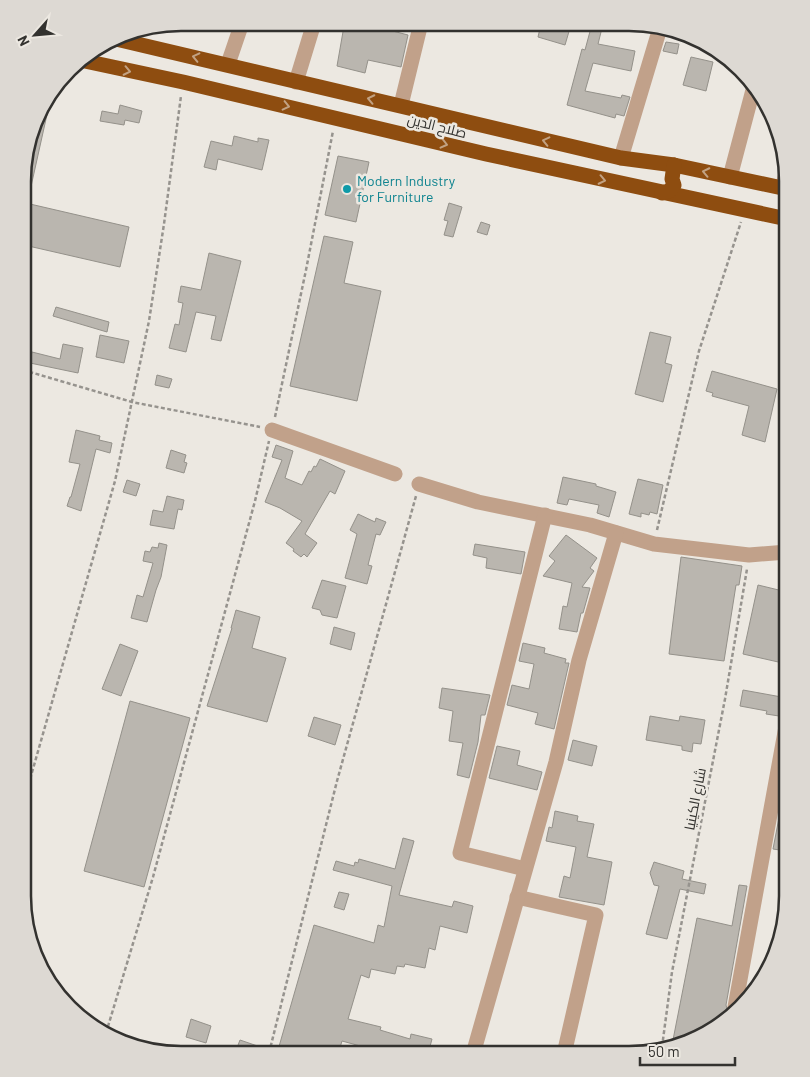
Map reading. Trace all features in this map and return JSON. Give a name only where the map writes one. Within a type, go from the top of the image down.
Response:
[{"type":"highway","name":"صلاح الدين","points":[[127,42],[621,158],[674,165],[730,177],[779,183]]},
{"type":"highway","name":"صلاح الدين","points":[[90,62],[183,82],[486,154],[779,217]]},
{"type":"highway","points":[[662,193],[669,191],[674,185],[672,179],[674,165]]},
{"type":"street","points":[[228,64],[239,31]]},
{"type":"street","points":[[296,82],[312,31]]},
{"type":"street","points":[[401,105],[419,31]]},
{"type":"street","points":[[621,158],[658,34]]},
{"type":"street","points":[[730,177],[752,95]]},
{"type":"street","points":[[272,430],[395,474]]},
{"type":"street","points":[[419,484],[478,502],[545,515],[654,544],[749,555],[778,553]]},
{"type":"street","points":[[525,869],[460,853],[545,515]]},
{"type":"street","points":[[475,1046],[556,762],[579,660],[616,533]]},
{"type":"street","points":[[736,1001],[778,769]]},
{"type":"street","points":[[517,897],[596,915],[566,1046]]},
{"type":"path","points":[[31,776],[116,481],[154,292],[183,82]]},
{"type":"path","points":[[108,1027],[153,877],[255,501],[306,270],[336,118]]},
{"type":"path","points":[[654,544],[699,351],[745,210]]},
{"type":"path","points":[[31,372],[132,402],[272,430]]},
{"type":"path","points":[[271,1046],[340,772],[419,484]]},
{"type":"path","name":"شارع الكينيا","points":[[663,1042],[672,972],[725,699],[749,555]]},
{"type":"building","points":[[343,31],[393,31],[408,35],[401,67],[368,60],[365,73],[337,66]]},
{"type":"building","points":[[539,31],[569,31],[565,45],[538,37]]},
{"type":"building","points":[[590,31],[601,31],[598,44],[635,51],[631,71],[593,63],[585,91],[621,98],[622,95],[630,97],[624,116],[616,114],[615,118],[567,105],[582,49],[585,50]]},
{"type":"building","points":[[666,42],[679,44],[677,54],[663,51]]},
{"type":"building","points":[[691,57],[713,62],[706,91],[683,85]]},
{"type":"building","points":[[120,105],[142,111],[139,123],[125,120],[124,125],[100,121],[102,111],[118,114]]},
{"type":"building","points":[[47,116],[31,186],[36,142]]},
{"type":"building","points":[[234,136],[258,142],[258,138],[269,140],[262,170],[218,159],[216,170],[204,167],[211,141],[232,146]]},
{"type":"building","name":"Modern Industry for Furniture","points":[[338,156],[369,162],[356,222],[325,215]]},
{"type":"building","points":[[449,203],[462,207],[453,237],[444,235],[448,221],[444,220]]},
{"type":"building","points":[[31,204],[129,227],[120,267],[31,247]]},
{"type":"building","points":[[481,222],[490,225],[487,235],[477,232]]},
{"type":"building","points":[[324,236],[353,242],[344,283],[381,291],[357,401],[290,386]]},
{"type":"building","points":[[209,253],[241,261],[221,341],[211,339],[216,316],[196,312],[186,352],[169,348],[175,324],[179,325],[183,303],[178,302],[181,286],[201,290]]},
{"type":"building","points":[[56,307],[109,322],[107,332],[53,316]]},
{"type":"building","points":[[650,332],[671,337],[665,363],[672,365],[663,402],[635,394]]},
{"type":"building","points":[[100,335],[129,341],[124,363],[96,357]]},
{"type":"building","points":[[63,344],[83,348],[78,373],[31,363],[32,352],[60,359]]},
{"type":"building","points":[[712,371],[777,389],[765,442],[742,435],[749,406],[712,396],[713,393],[706,391]]},
{"type":"building","points":[[157,375],[172,379],[169,388],[155,385]]},
{"type":"building","points":[[76,430],[100,436],[99,440],[112,443],[110,453],[96,449],[81,511],[67,506],[80,464],[69,462]]},
{"type":"building","points":[[276,445],[293,451],[285,478],[302,485],[309,471],[311,472],[314,466],[316,467],[320,459],[345,471],[335,494],[330,491],[305,534],[317,543],[307,557],[304,554],[301,557],[286,543],[302,521],[280,508],[265,502],[282,460],[272,457]]},
{"type":"building","points":[[171,450],[186,455],[184,462],[187,463],[184,473],[166,468]]},
{"type":"building","points":[[563,477],[596,484],[596,486],[616,492],[609,517],[597,513],[599,505],[569,499],[567,505],[557,503]]},
{"type":"building","points":[[638,479],[663,485],[657,514],[650,512],[649,515],[641,513],[641,517],[629,514]]},
{"type":"building","points":[[127,480],[140,484],[136,496],[123,492]]},
{"type":"building","points":[[167,496],[184,500],[182,510],[178,509],[174,529],[150,525],[153,510],[163,512]]},
{"type":"building","points":[[358,514],[375,522],[376,518],[386,522],[380,535],[376,534],[368,565],[372,566],[367,584],[345,578],[357,534],[350,530]]},
{"type":"building","points":[[566,535],[597,558],[590,568],[594,571],[582,587],[590,588],[583,613],[581,613],[577,632],[559,629],[563,606],[567,607],[572,583],[543,576],[555,561],[549,556]]},
{"type":"building","points":[[159,543],[167,545],[161,577],[147,622],[131,618],[137,595],[143,597],[153,563],[143,561],[145,551],[150,552],[152,547],[158,548]]},
{"type":"building","points":[[475,544],[525,552],[521,574],[486,568],[487,558],[473,555]]},
{"type":"building","points":[[681,557],[742,566],[739,585],[736,585],[724,661],[669,654]]},
{"type":"building","points":[[322,580],[346,586],[337,618],[322,615],[320,610],[312,608]]},
{"type":"building","points":[[758,585],[778,590],[778,662],[743,654]]},
{"type":"building","points":[[236,610],[260,617],[252,648],[286,658],[267,722],[207,706]]},
{"type":"building","points":[[334,627],[355,633],[351,650],[330,644]]},
{"type":"building","points":[[523,643],[545,648],[544,653],[566,659],[565,663],[569,663],[554,729],[535,724],[538,713],[507,705],[512,685],[529,689],[534,664],[519,661]]},
{"type":"building","points":[[120,644],[138,651],[121,696],[102,689]]},
{"type":"building","points":[[442,688],[490,695],[485,715],[481,715],[478,742],[469,778],[457,775],[463,743],[449,741],[453,711],[439,708]]},
{"type":"building","points":[[743,690],[778,696],[778,716],[766,714],[767,711],[740,706]]},
{"type":"building","points":[[130,701],[190,718],[144,887],[84,871]]},
{"type":"building","points":[[650,716],[679,721],[680,716],[705,720],[701,744],[693,743],[692,752],[682,750],[682,746],[646,740]]},
{"type":"building","points":[[314,717],[341,725],[335,745],[308,736]]},
{"type":"building","points":[[573,740],[597,746],[592,766],[568,760]]},
{"type":"building","points":[[497,746],[520,751],[517,765],[542,772],[537,790],[489,778]]},
{"type":"building","points":[[555,811],[578,816],[577,821],[594,824],[587,857],[612,862],[604,905],[559,897],[564,876],[570,878],[576,847],[546,841],[549,827],[552,828]]},
{"type":"building","points":[[778,822],[778,850],[773,849]]},
{"type":"building","points":[[403,838],[414,841],[399,895],[452,907],[454,901],[473,906],[467,933],[440,926],[435,950],[429,948],[425,968],[405,964],[404,967],[397,966],[395,974],[371,969],[369,978],[361,975],[348,1019],[381,1027],[380,1030],[410,1039],[411,1034],[432,1039],[430,1046],[360,1046],[342,1041],[340,1046],[279,1046],[314,925],[374,943],[378,925],[384,927],[392,886],[333,870],[336,861],[354,866],[355,862],[358,863],[359,859],[395,869]]},
{"type":"building","points":[[654,862],[684,871],[682,879],[706,884],[704,894],[680,889],[667,939],[646,934],[659,886],[654,885],[650,873]]},
{"type":"building","points":[[739,885],[747,886],[726,1005],[727,1010],[712,1021],[673,1039],[697,918],[732,926]]},
{"type":"building","points":[[339,892],[349,894],[344,910],[334,907]]},
{"type":"building","points":[[191,1019],[211,1026],[206,1043],[186,1037]]},
{"type":"building","points":[[240,1040],[258,1046],[238,1046]]},
{"type":"place","name":"Modern Industry for Furniture","points":[[347,189]]}]
